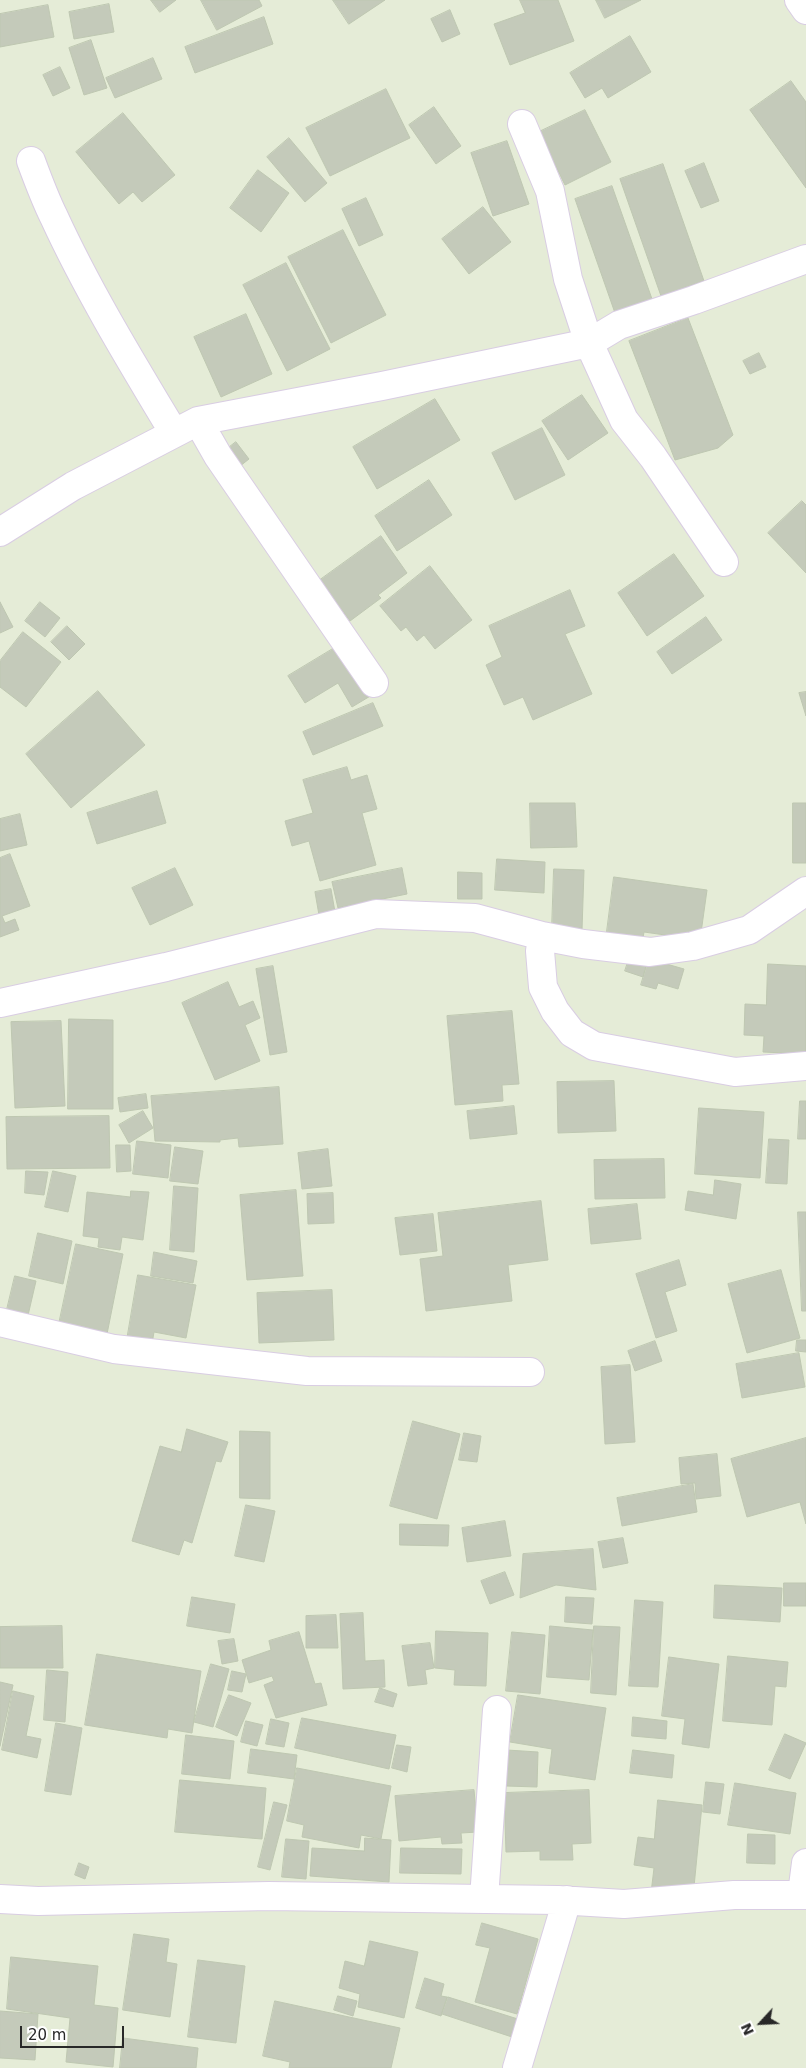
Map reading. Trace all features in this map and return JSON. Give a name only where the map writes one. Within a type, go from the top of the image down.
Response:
[{"type":"street","points":[[799,0],[806,10]]},
{"type":"street","points":[[522,124],[550,191],[568,280],[590,342],[624,420],[653,457],[724,562]]},
{"type":"street","points":[[31,161],[53,216],[78,266],[127,355],[174,433]]},
{"type":"street","points":[[0,532],[73,486],[198,421],[382,386],[590,342],[618,325],[694,300],[806,259]]},
{"type":"street","points":[[198,421],[218,456],[374,682]]},
{"type":"street","points":[[0,1003],[166,967],[376,914],[475,918],[542,936],[583,944],[650,952],[693,946],[749,930],[806,891]]},
{"type":"street","points":[[542,936],[540,951],[543,987],[555,1011],[572,1033],[594,1046],[735,1072],[806,1066]]},
{"type":"street","points":[[0,1322],[114,1349],[307,1371],[530,1372]]},
{"type":"street","points":[[484,1899],[497,1710]]},
{"type":"street","points":[[0,1899],[269,1896],[567,1900],[624,1904],[734,1896],[804,1894],[806,1863]]},
{"type":"street","points":[[517,2068],[567,1900]]},
{"type":"building","points":[[151,0],[176,0],[160,12]]},
{"type":"building","points":[[201,0],[259,0],[262,6],[217,30]]},
{"type":"building","points":[[333,0],[385,0],[349,24]]},
{"type":"building","points":[[520,0],[558,0],[574,41],[510,65],[494,24],[525,13]]},
{"type":"building","points":[[596,0],[641,0],[605,18]]},
{"type":"building","points":[[109,4],[114,32],[74,39],[69,12]]},
{"type":"building","points":[[48,5],[54,37],[0,47],[0,14]]},
{"type":"building","points":[[450,10],[460,34],[442,42],[431,19]]},
{"type":"building","points":[[264,17],[273,44],[195,73],[185,47]]},
{"type":"building","points":[[630,36],[651,72],[608,98],[602,88],[585,98],[570,73]]},
{"type":"building","points":[[91,40],[107,88],[84,95],[69,48]]},
{"type":"building","points":[[153,58],[162,79],[115,98],[106,78]]},
{"type":"building","points":[[60,67],[70,88],[53,96],[43,75]]},
{"type":"building","points":[[791,81],[806,102],[806,188],[750,110]]},
{"type":"building","points":[[386,89],[410,138],[330,176],[306,128]]},
{"type":"building","points":[[434,107],[461,146],[436,164],[409,125]]},
{"type":"building","points":[[585,110],[611,162],[565,185],[539,132]]},
{"type":"building","points":[[123,113],[175,175],[142,202],[133,192],[119,204],[76,152]]},
{"type":"building","points":[[289,138],[327,183],[305,202],[267,157]]},
{"type":"building","points":[[507,141],[529,204],[493,216],[471,153]]},
{"type":"building","points":[[704,163],[719,201],[701,208],[685,171]]},
{"type":"building","points":[[663,164],[704,281],[661,296],[620,179]]},
{"type":"building","points":[[258,170],[289,193],[261,232],[230,208]]},
{"type":"building","points":[[612,186],[652,299],[615,313],[575,199]]},
{"type":"building","points":[[366,198],[383,235],[359,246],[342,209]]},
{"type":"building","points":[[483,207],[511,242],[469,274],[442,239]]},
{"type":"building","points":[[343,230],[386,315],[331,343],[288,257]]},
{"type":"building","points":[[286,263],[330,349],[287,371],[243,285]]},
{"type":"building","points":[[246,314],[272,374],[221,397],[194,337]]},
{"type":"building","points":[[688,318],[733,435],[718,448],[675,460],[629,341]]},
{"type":"building","points":[[759,353],[766,367],[750,374],[743,361]]},
{"type":"building","points":[[582,395],[608,433],[568,460],[542,421]]},
{"type":"building","points":[[435,399],[460,440],[377,489],[353,447]]},
{"type":"building","points":[[542,428],[565,475],[515,500],[492,453]]},
{"type":"building","points":[[236,442],[249,459],[235,470],[222,453]]},
{"type":"building","points":[[429,480],[452,515],[397,551],[375,516]]},
{"type":"building","points":[[802,501],[806,505],[806,573],[768,533]]},
{"type":"building","points":[[381,536],[407,573],[378,595],[381,598],[350,621],[320,580]]},
{"type":"building","points":[[674,554],[704,596],[647,636],[618,593]]},
{"type":"building","points":[[430,566],[472,620],[435,649],[424,635],[417,641],[406,627],[401,631],[380,606]]},
{"type":"building","points":[[570,590],[585,626],[565,634],[592,694],[533,720],[523,697],[504,705],[486,665],[502,657],[489,626]]},
{"type":"building","points":[[0,602],[13,627],[0,633]]},
{"type":"building","points":[[40,602],[60,618],[45,637],[25,621]]},
{"type":"building","points":[[706,617],[722,640],[672,674],[657,652]]},
{"type":"building","points":[[67,626],[85,644],[69,660],[51,642]]},
{"type":"building","points":[[23,632],[61,662],[26,707],[0,687],[0,661]]},
{"type":"building","points":[[341,644],[372,695],[352,707],[338,683],[305,703],[288,676]]},
{"type":"building","points":[[98,691],[145,745],[71,808],[26,754]]},
{"type":"building","points":[[806,692],[806,716],[799,693]]},
{"type":"building","points":[[373,703],[383,726],[313,755],[303,732]]},
{"type":"building","points":[[347,767],[351,780],[367,775],[377,809],[362,813],[376,865],[320,881],[309,841],[292,846],[285,821],[313,813],[303,780]]},
{"type":"building","points":[[157,791],[166,823],[97,844],[87,813]]},
{"type":"building","points":[[530,803],[575,803],[577,847],[531,848]]},
{"type":"building","points":[[793,803],[806,803],[806,863],[793,863]]},
{"type":"building","points":[[20,814],[27,845],[0,851],[0,819]]},
{"type":"building","points":[[10,854],[30,906],[2,916],[5,923],[15,919],[19,930],[0,937],[0,858]]},
{"type":"building","points":[[497,859],[545,862],[544,893],[495,890]]},
{"type":"building","points":[[175,868],[193,905],[150,925],[132,888]]},
{"type":"building","points":[[402,868],[407,894],[338,908],[332,882]]},
{"type":"building","points":[[554,869],[584,870],[582,930],[552,929]]},
{"type":"building","points":[[458,872],[482,873],[482,899],[458,899]]},
{"type":"building","points":[[614,877],[707,890],[700,940],[644,932],[642,944],[606,939]]},
{"type":"building","points":[[331,889],[335,912],[319,915],[315,892]]},
{"type":"building","points":[[631,953],[648,958],[643,977],[625,971]]},
{"type":"building","points":[[649,959],[684,969],[678,989],[658,983],[656,989],[641,985]]},
{"type":"building","points":[[768,964],[806,966],[806,1054],[763,1052],[764,1036],[744,1035],[745,1004],[766,1005]]},
{"type":"building","points":[[273,966],[287,1052],[270,1055],[256,969]]},
{"type":"building","points":[[228,982],[239,1007],[253,1001],[260,1018],[245,1025],[260,1061],[215,1080],[182,1003]]},
{"type":"building","points":[[512,1011],[519,1084],[502,1085],[503,1101],[455,1105],[447,1016]]},
{"type":"building","points":[[69,1019],[113,1020],[113,1109],[68,1109]]},
{"type":"building","points":[[61,1021],[65,1106],[15,1108],[11,1022]]},
{"type":"building","points":[[614,1081],[616,1131],[558,1133],[557,1082]]},
{"type":"building","points":[[279,1087],[283,1144],[239,1147],[238,1138],[220,1140],[220,1142],[155,1141],[151,1096]]},
{"type":"building","points":[[146,1094],[148,1108],[120,1112],[118,1098]]},
{"type":"building","points":[[800,1101],[806,1101],[806,1139],[798,1139]]},
{"type":"building","points":[[514,1106],[517,1134],[470,1139],[467,1111]]},
{"type":"building","points":[[699,1108],[764,1112],[760,1178],[695,1174]]},
{"type":"building","points":[[143,1111],[153,1128],[129,1143],[119,1125]]},
{"type":"building","points":[[109,1116],[110,1168],[7,1169],[6,1117]]},
{"type":"building","points":[[769,1139],[789,1140],[787,1184],[766,1183]]},
{"type":"building","points":[[137,1141],[171,1145],[168,1178],[133,1174]]},
{"type":"building","points":[[116,1145],[130,1145],[131,1171],[117,1172]]},
{"type":"building","points":[[175,1147],[203,1151],[198,1184],[170,1181]]},
{"type":"building","points":[[328,1149],[332,1186],[302,1189],[298,1153]]},
{"type":"building","points":[[664,1159],[665,1198],[595,1199],[594,1160]]},
{"type":"building","points":[[26,1171],[48,1172],[44,1195],[25,1193]]},
{"type":"building","points":[[53,1171],[76,1176],[68,1212],[45,1207]]},
{"type":"building","points":[[715,1180],[741,1184],[736,1219],[685,1210],[688,1191],[713,1195]]},
{"type":"building","points":[[174,1186],[198,1188],[194,1252],[170,1250]]},
{"type":"building","points":[[296,1190],[303,1276],[247,1280],[240,1195]]},
{"type":"building","points":[[131,1191],[149,1192],[143,1240],[122,1237],[120,1250],[98,1247],[99,1238],[83,1236],[87,1192],[130,1197]]},
{"type":"building","points":[[333,1193],[334,1223],[308,1224],[307,1194]]},
{"type":"building","points":[[541,1201],[548,1260],[508,1265],[512,1301],[426,1311],[420,1259],[443,1256],[438,1213]]},
{"type":"building","points":[[637,1204],[641,1239],[591,1244],[588,1209]]},
{"type":"building","points":[[798,1212],[806,1212],[806,1311],[802,1311]]},
{"type":"building","points":[[433,1214],[437,1251],[400,1255],[395,1218]]},
{"type":"building","points":[[38,1233],[72,1241],[63,1284],[29,1276]]},
{"type":"building","points":[[76,1244],[123,1254],[107,1334],[59,1324]]},
{"type":"building","points":[[154,1252],[197,1261],[193,1283],[151,1276]]},
{"type":"building","points":[[679,1260],[686,1285],[665,1292],[677,1331],[656,1338],[636,1274]]},
{"type":"building","points":[[781,1270],[800,1338],[747,1353],[728,1284]]},
{"type":"building","points":[[138,1275],[196,1285],[186,1338],[154,1332],[152,1344],[127,1340]]},
{"type":"building","points":[[15,1276],[36,1281],[26,1324],[5,1318]]},
{"type":"building","points":[[332,1290],[334,1340],[259,1343],[257,1293]]},
{"type":"building","points":[[797,1340],[806,1340],[806,1352],[796,1351]]},
{"type":"building","points":[[655,1341],[662,1361],[635,1371],[628,1351]]},
{"type":"building","points":[[799,1353],[805,1387],[742,1398],[736,1364]]},
{"type":"building","points":[[630,1365],[635,1442],[605,1444],[601,1367]]},
{"type":"building","points":[[413,1421],[460,1434],[437,1519],[390,1506]]},
{"type":"building","points":[[187,1429],[228,1442],[221,1462],[216,1461],[192,1543],[184,1540],[179,1555],[132,1541],[160,1446],[181,1452]]},
{"type":"building","points":[[240,1431],[270,1432],[270,1499],[240,1498]]},
{"type":"building","points":[[464,1433],[481,1436],[477,1462],[459,1460]]},
{"type":"building","points":[[806,1438],[806,1524],[800,1502],[747,1517],[731,1459]]},
{"type":"building","points":[[717,1454],[721,1496],[696,1499],[695,1483],[681,1484],[679,1458]]},
{"type":"building","points":[[693,1484],[697,1512],[622,1526],[617,1498]]},
{"type":"building","points":[[246,1505],[275,1511],[264,1562],[235,1556]]},
{"type":"building","points":[[505,1521],[511,1556],[467,1562],[462,1528]]},
{"type":"building","points":[[400,1524],[449,1525],[448,1546],[400,1545]]},
{"type":"building","points":[[623,1538],[628,1563],[603,1568],[598,1542]]},
{"type":"building","points":[[593,1549],[596,1590],[556,1585],[520,1598],[523,1554]]},
{"type":"building","points":[[505,1572],[514,1595],[490,1604],[481,1581]]},
{"type":"building","points":[[784,1583],[806,1583],[806,1606],[784,1606]]},
{"type":"building","points":[[715,1585],[782,1588],[780,1622],[714,1618]]},
{"type":"building","points":[[192,1597],[235,1604],[230,1633],[187,1626]]},
{"type":"building","points":[[566,1597],[594,1598],[592,1624],[565,1622]]},
{"type":"building","points":[[635,1600],[663,1602],[658,1687],[629,1686]]},
{"type":"building","points":[[363,1613],[365,1661],[384,1660],[385,1687],[343,1689],[340,1614]]},
{"type":"building","points":[[336,1615],[338,1648],[306,1648],[306,1616]]},
{"type":"building","points":[[62,1626],[63,1668],[0,1668],[0,1627]]},
{"type":"building","points":[[550,1626],[593,1630],[589,1680],[547,1677]]},
{"type":"building","points":[[594,1626],[620,1627],[616,1695],[591,1693]]},
{"type":"building","points":[[436,1631],[488,1633],[486,1686],[454,1685],[455,1670],[435,1668]]},
{"type":"building","points":[[299,1632],[315,1684],[321,1683],[327,1705],[276,1718],[264,1685],[274,1681],[272,1676],[249,1683],[242,1660],[271,1650],[269,1641]]},
{"type":"building","points":[[512,1632],[545,1635],[540,1694],[506,1691]]},
{"type":"building","points":[[234,1639],[238,1661],[222,1664],[218,1641]]},
{"type":"building","points":[[430,1643],[434,1668],[425,1670],[427,1684],[408,1686],[402,1646]]},
{"type":"building","points":[[97,1654],[201,1671],[192,1733],[168,1729],[167,1738],[85,1725]]},
{"type":"building","points":[[728,1656],[788,1662],[786,1687],[775,1686],[772,1725],[723,1721]]},
{"type":"building","points":[[669,1657],[719,1664],[709,1748],[682,1744],[685,1719],[662,1716]]},
{"type":"building","points":[[211,1664],[229,1669],[213,1727],[194,1722]]},
{"type":"building","points":[[47,1670],[68,1672],[65,1722],[44,1720]]},
{"type":"building","points":[[232,1671],[246,1674],[242,1692],[228,1690]]},
{"type":"building","points":[[0,1682],[13,1685],[0,1746]]},
{"type":"building","points":[[380,1688],[397,1694],[393,1707],[375,1702]]},
{"type":"building","points":[[13,1691],[34,1696],[26,1736],[41,1739],[37,1758],[2,1750]]},
{"type":"building","points":[[229,1695],[251,1703],[237,1736],[216,1727]]},
{"type":"building","points":[[518,1695],[606,1708],[595,1780],[549,1773],[552,1749],[510,1742]]},
{"type":"building","points":[[633,1717],[667,1721],[666,1739],[632,1736]]},
{"type":"building","points":[[302,1718],[396,1735],[389,1769],[295,1748]]},
{"type":"building","points":[[271,1719],[289,1723],[284,1747],[266,1744]]},
{"type":"building","points":[[246,1721],[263,1725],[257,1746],[241,1742]]},
{"type":"building","points":[[56,1723],[82,1728],[71,1795],[45,1791]]},
{"type":"building","points":[[785,1734],[806,1743],[790,1779],[769,1770]]},
{"type":"building","points":[[186,1735],[234,1741],[230,1779],[182,1774]]},
{"type":"building","points":[[397,1745],[411,1747],[407,1772],[392,1768]]},
{"type":"building","points":[[251,1749],[297,1755],[294,1779],[248,1773]]},
{"type":"building","points":[[507,1750],[538,1752],[537,1787],[506,1786]]},
{"type":"building","points":[[633,1750],[674,1755],[672,1778],[630,1773]]},
{"type":"building","points":[[297,1768],[391,1786],[381,1839],[361,1835],[359,1848],[302,1837],[304,1825],[287,1821]]},
{"type":"building","points":[[180,1780],[266,1788],[262,1839],[175,1832]]},
{"type":"building","points":[[706,1782],[724,1784],[720,1814],[703,1812]]},
{"type":"building","points":[[735,1783],[796,1793],[790,1834],[728,1825]]},
{"type":"building","points":[[474,1790],[478,1832],[461,1833],[462,1843],[442,1844],[441,1837],[399,1841],[395,1796]]},
{"type":"building","points":[[589,1790],[591,1843],[572,1844],[573,1860],[540,1860],[540,1851],[506,1852],[504,1793]]},
{"type":"building","points":[[658,1800],[702,1805],[693,1897],[651,1893],[654,1868],[634,1865],[638,1837],[654,1839]]},
{"type":"building","points":[[274,1802],[287,1805],[270,1870],[258,1867]]},
{"type":"building","points":[[748,1834],[775,1835],[775,1864],[747,1863]]},
{"type":"building","points":[[365,1838],[391,1840],[389,1882],[310,1876],[312,1848],[364,1851]]},
{"type":"building","points":[[286,1839],[309,1841],[306,1879],[282,1877]]},
{"type":"building","points":[[401,1848],[462,1849],[461,1874],[400,1873]]},
{"type":"building","points":[[79,1863],[89,1867],[85,1879],[75,1875]]},
{"type":"building","points":[[482,1923],[538,1939],[517,2014],[475,2002],[490,1948],[476,1945]]},
{"type":"building","points":[[134,1934],[169,1939],[166,1962],[177,1964],[170,2017],[123,2010]]},
{"type":"building","points":[[370,1941],[418,1952],[404,2018],[358,2007],[360,1994],[339,1988],[345,1961],[364,1966]]},
{"type":"building","points":[[11,1957],[98,1966],[94,2005],[118,2008],[113,2067],[66,2062],[70,2018],[7,2009]]},
{"type":"building","points":[[198,1960],[245,1966],[236,2043],[188,2037]]},
{"type":"building","points":[[425,1978],[444,1984],[441,1996],[447,1997],[441,2016],[416,2008]]},
{"type":"building","points":[[338,1996],[357,2001],[353,2016],[334,2010]]},
{"type":"building","points":[[448,1997],[521,2020],[515,2038],[442,2014]]},
{"type":"building","points":[[275,2001],[400,2028],[391,2068],[289,2068],[290,2062],[263,2056]]},
{"type":"building","points":[[0,2011],[38,2014],[35,2060],[0,2058]]},
{"type":"building","points":[[123,2038],[198,2048],[196,2068],[120,2068]]}]
